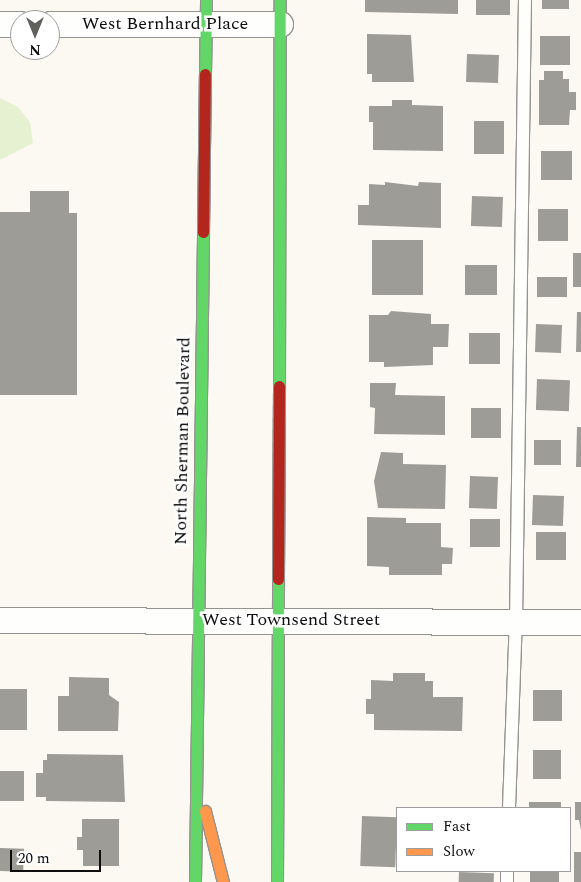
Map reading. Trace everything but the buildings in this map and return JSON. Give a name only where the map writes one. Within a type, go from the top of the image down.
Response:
[{"type":"main road","name":"North Sherman Boulevard","points":[[195,882],[206,0]]},
{"type":"main road","points":[[277,882],[280,12]]},
{"type":"main road","points":[[196,776],[223,882]]},
{"type":"street","name":"West Bernhard Place","points":[[60,24],[206,25],[280,12]]},
{"type":"street","name":"West Townsend Street","points":[[0,620],[278,619],[581,622]]},
{"type":"lane","points":[[509,807],[516,621],[525,0]]},
{"type":"green space","points":[[0,98],[18,107],[30,122],[33,143],[0,160]]},
{"type":"traffic: fast","points":[[205,74],[206,0]]},
{"type":"traffic: fast","points":[[279,386],[280,0]]},
{"type":"traffic: fast","points":[[195,882],[203,232]]},
{"type":"traffic: fast","points":[[277,882],[278,579]]},
{"type":"traffic: slow","points":[[205,811],[223,882]]},
{"type":"traffic: jam","points":[[203,232],[205,74]]},
{"type":"traffic: jam","points":[[278,579],[279,386]]}]
